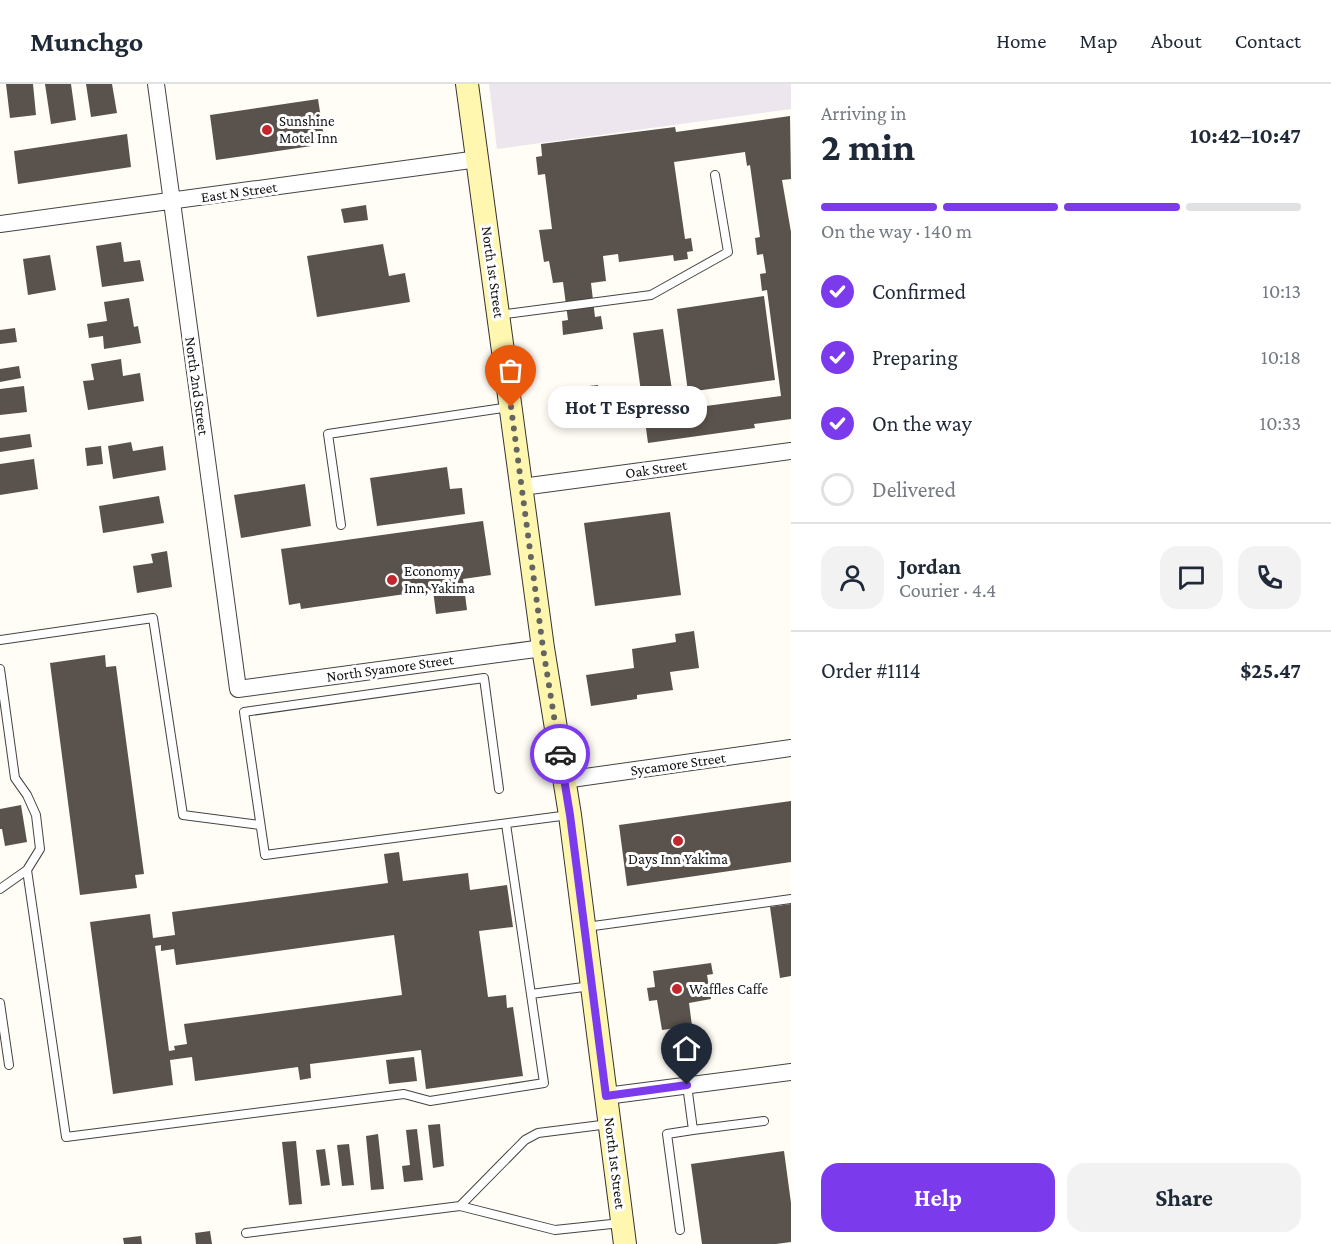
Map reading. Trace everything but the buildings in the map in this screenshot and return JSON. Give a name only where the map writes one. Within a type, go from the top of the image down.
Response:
[{"type":"main road","name":"North 1st Street","points":[[467,84],[543,648],[570,815],[624,1233]]},
{"type":"street","name":"North 2nd Street","points":[[156,84],[238,689]]},
{"type":"street","name":"East N Street","points":[[0,224],[478,159]]},
{"type":"street","name":"Oak Street","points":[[522,487],[791,451]]},
{"type":"street","name":"North Syamore Street","points":[[238,689],[543,648]]},
{"type":"street","name":"Sycamore Street","points":[[564,780],[791,748]]},
{"type":"street","points":[[606,1096],[791,1072]]},
{"type":"lane","points":[[499,315],[651,295],[728,252],[715,175]]},
{"type":"lane","points":[[341,525],[328,434],[511,407]]},
{"type":"lane","points":[[0,640],[153,618],[183,815],[260,825]]},
{"type":"lane","points":[[0,669],[15,778],[27,795],[36,815],[40,849],[27,870],[0,889]]},
{"type":"lane","points":[[499,789],[484,678],[244,712],[264,855],[570,815]]},
{"type":"lane","points":[[27,870],[66,1137],[404,1095],[430,1101],[544,1083],[506,824]]},
{"type":"lane","points":[[584,928],[791,899]]},
{"type":"lane","points":[[531,994],[591,986]]},
{"type":"lane","points":[[0,1003],[9,1065]]},
{"type":"lane","points":[[687,1085],[693,1130]]},
{"type":"lane","points":[[680,1230],[667,1134],[764,1121]]},
{"type":"lane","points":[[460,1206],[525,1140],[538,1133],[610,1124]]},
{"type":"lane","points":[[246,1233],[460,1206],[555,1230],[624,1233]]},
{"type":"shaded area","points":[[489,84],[791,84],[791,109],[497,149]]},
{"type":"way so far","points":[[511,407],[543,648],[560,754]]},
{"type":"place","name":"Sunshine Motel Inn","points":[[267,130]]},
{"type":"place","name":"Hot T Espresso","points":[[511,407]]},
{"type":"place","name":"Economy Inn, Yakima","points":[[392,580]]},
{"type":"place","name":"Days Inn Yakima","points":[[678,841]]},
{"type":"place","name":"Waffles Caffe","points":[[677,989]]},
{"type":"route","points":[[560,754],[606,1096],[687,1085]]}]
